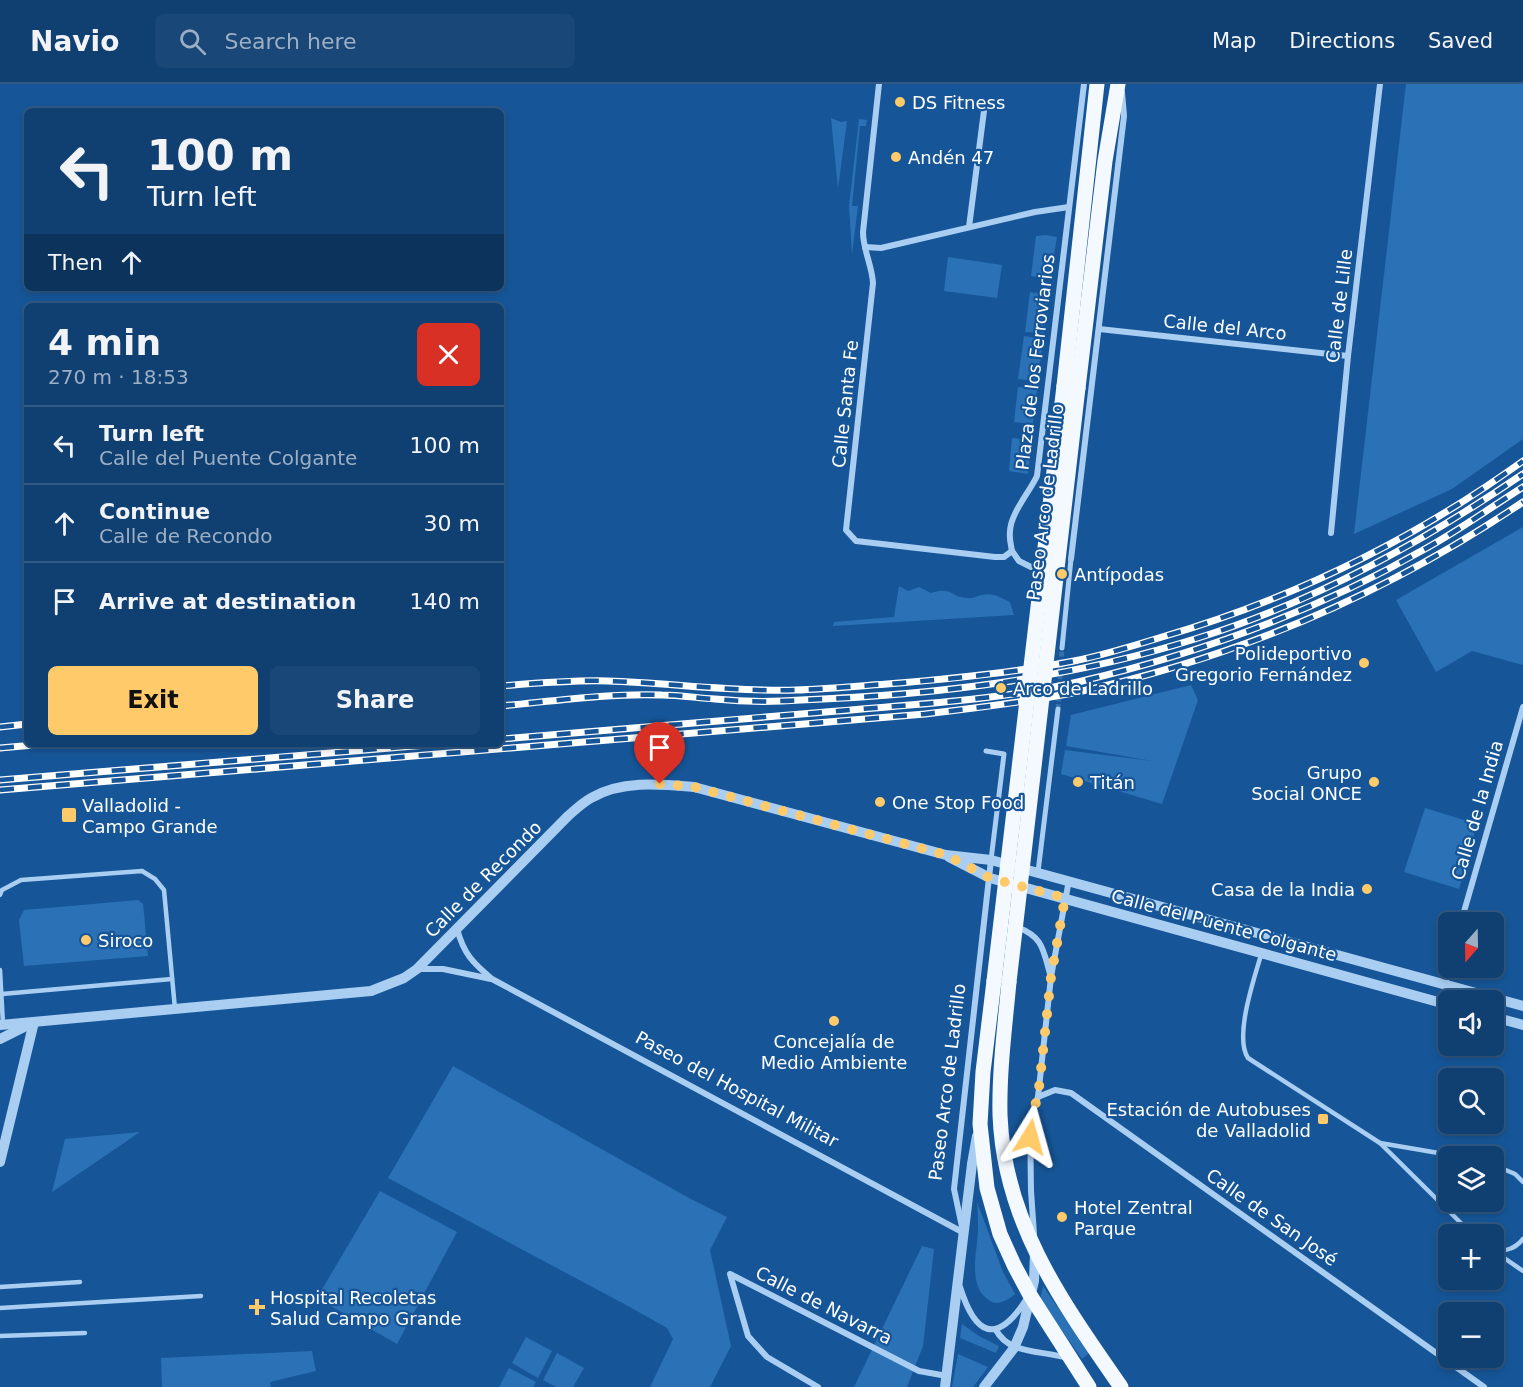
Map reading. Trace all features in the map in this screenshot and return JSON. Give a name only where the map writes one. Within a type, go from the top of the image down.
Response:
[{"type":"main road","name":"Paseo Arco de Ladrillo","points":[[1030,1295],[1000,1234],[987,1188],[980,1124],[983,1072],[1001,981],[1071,387],[1097,84]]},
{"type":"main road","name":"Paseo Arco de Ladrillo","points":[[1071,387],[1105,161],[1120,84]]},
{"type":"main road","name":"Paseo Arco de Ladrillo","points":[[1001,981],[1000,1116],[1005,1161],[1013,1198],[1035,1252]]},
{"type":"main road","points":[[1035,1252],[1084,1334],[1121,1387]]},
{"type":"main road","points":[[1030,1295],[1089,1387]]},
{"type":"street","name":"Calle Santa Fe","points":[[879,84],[863,232],[873,283],[846,530],[856,541],[995,557],[1004,557],[1012,551]]},
{"type":"street","points":[[865,248],[881,248],[1035,212],[1070,207],[1084,84]]},
{"type":"street","name":"Paseo Arco de Ladrillo","points":[[1062,648],[1124,116],[1120,84]]},
{"type":"street","name":"Calle de Lille","points":[[1331,533],[1348,356],[1380,84]]},
{"type":"street","points":[[969,227],[985,103]]},
{"type":"street","name":"Plaza de los Ferroviarios","points":[[1012,551],[1010,530],[1014,513],[1037,476],[1070,207]]},
{"type":"street","name":"Calle del Arco","points":[[1099,329],[1348,356]]},
{"type":"street","points":[[1012,551],[1019,561],[1031,567]]},
{"type":"street","name":"Calle de la India","points":[[1464,912],[1523,707]]},
{"type":"street","points":[[1038,872],[1058,709]]},
{"type":"street","name":"Paseo Arco de Ladrillo","points":[[964,1233],[954,1189],[989,929],[991,860],[1004,754],[986,752]]},
{"type":"street","name":"Calle de Recondo","points":[[1,1027],[371,991],[404,978],[417,969],[568,816],[592,798],[625,786],[660,784],[694,787],[946,855],[991,860]]},
{"type":"street","name":"Calle de Recondo","points":[[946,855],[990,878]]},
{"type":"street","name":"Calle del Puente Colgante","points":[[991,860],[1523,1006]]},
{"type":"street","name":"Calle del Puente Colgante","points":[[990,878],[1438,1002]]},
{"type":"street","name":"Paseo Arco de Ladrillo","points":[[984,1387],[1014,1348],[1023,1327],[1035,1272],[1030,1119],[1038,1097],[1051,977],[1068,880]]},
{"type":"street","name":"Paseo Arco de Ladrillo","points":[[989,929],[1002,922],[1035,936],[1042,944],[1051,977]]},
{"type":"street","name":"Paseo del Hospital Militar","points":[[457,928],[463,948],[472,962],[492,979],[964,1233]]},
{"type":"street","name":"Paseo del Hospital Militar","points":[[417,969],[442,969],[492,979]]},
{"type":"street","points":[[1445,984],[1446,978]]},
{"type":"street","points":[[1504,1020],[1523,1025]]},
{"type":"street","points":[[0,1162],[34,1022]]},
{"type":"street","name":"Calle de Recondo","points":[[0,1039],[34,1022]]},
{"type":"street","name":"Calle de San José","points":[[1038,1097],[1055,1090],[1071,1093],[1484,1387]]},
{"type":"street","name":"Paseo Arco de Ladrillo","points":[[946,1382],[972,1164],[980,1124]]},
{"type":"street","name":"Calle de Navarra","points":[[818,1387],[767,1358],[748,1336],[730,1274],[919,1371],[946,1382]]},
{"type":"street","name":"Paseo Arco de Ladrillo","points":[[958,1281],[970,1315],[982,1325],[996,1330],[1011,1321],[1030,1295]]},
{"type":"street","points":[[996,1330],[998,1335],[1014,1348],[1045,1352],[1071,1359]]},
{"type":"lane","points":[[0,895],[2,890],[21,879],[142,871],[155,879],[164,890],[175,1009]]},
{"type":"lane","points":[[1262,952],[1242,1033],[1242,1044],[1246,1055],[1380,1143],[1462,1224]]},
{"type":"lane","points":[[0,970],[1,1027]]},
{"type":"lane","points":[[1,990],[172,979]]},
{"type":"lane","points":[[1380,1143],[1438,1153]]},
{"type":"lane","points":[[1504,1169],[1515,1174],[1523,1182]]},
{"type":"lane","points":[[1504,1250],[1516,1246],[1523,1239]]},
{"type":"lane","points":[[1504,1258],[1523,1271]]},
{"type":"lane","points":[[0,1287],[80,1282]]},
{"type":"lane","points":[[0,1308],[201,1296]]},
{"type":"lane","points":[[0,1336],[85,1333]]},
{"type":"shaded area","points":[[1406,84],[1523,84],[1523,439],[1452,489],[1354,534]]},
{"type":"shaded area","points":[[831,118],[841,122],[847,121],[838,189]]},
{"type":"shaded area","points":[[859,119],[867,120],[866,126],[860,126],[852,206],[858,206],[852,255],[849,206]]},
{"type":"shaded area","points":[[1036,236],[1057,237],[1050,279],[1031,276]]},
{"type":"shaded area","points":[[948,257],[1002,265],[997,298],[944,291]]},
{"type":"shaded area","points":[[1030,292],[1048,295],[1044,333],[1025,332]]},
{"type":"shaded area","points":[[1024,336],[1043,339],[1038,381],[1018,379]]},
{"type":"shaded area","points":[[1018,387],[1037,389],[1033,424],[1014,422]]},
{"type":"shaded area","points":[[1012,438],[1032,440],[1028,474],[1009,471]]},
{"type":"shaded area","points":[[1523,527],[1523,665],[1472,651],[1436,672],[1396,600]]},
{"type":"shaded area","points":[[899,586],[908,591],[919,587],[931,593],[944,591],[972,598],[986,594],[993,595],[1010,602],[1014,615],[833,626],[834,622],[894,617]]},
{"type":"shaded area","points":[[1191,685],[1198,700],[1162,804],[1061,774],[1065,750],[1152,761],[1066,746],[1071,715]]},
{"type":"shaded area","points":[[1425,808],[1477,824],[1459,889],[1404,872]]},
{"type":"shaded area","points":[[138,900],[143,904],[148,956],[24,966],[19,920],[24,910]]},
{"type":"shaded area","points":[[453,1066],[727,1217],[710,1250],[731,1346],[710,1387],[650,1387],[673,1339],[667,1328],[388,1178]]},
{"type":"shaded area","points":[[140,1132],[52,1192],[65,1139]]},
{"type":"shaded area","points":[[380,1191],[457,1232],[397,1344],[317,1298]]},
{"type":"shaded area","points":[[977,1202],[1003,1272],[1015,1294],[1000,1303],[990,1301],[978,1287],[975,1269],[978,1231]]},
{"type":"shaded area","points":[[922,1246],[934,1249],[923,1346],[907,1387],[854,1387]]},
{"type":"shaded area","points":[[1043,1286],[1089,1353],[1082,1359],[1040,1300]]},
{"type":"shaded area","points":[[962,1324],[999,1346],[996,1353],[960,1338]]},
{"type":"shaded area","points":[[526,1337],[552,1351],[538,1378],[512,1363]]},
{"type":"shaded area","points":[[312,1351],[316,1371],[270,1382],[271,1387],[162,1387],[161,1358]]},
{"type":"shaded area","points":[[557,1353],[584,1368],[573,1387],[556,1387],[543,1380]]},
{"type":"shaded area","points":[[958,1354],[988,1367],[973,1387],[952,1387]]},
{"type":"shaded area","points":[[509,1368],[536,1382],[533,1387],[499,1387]]},
{"type":"tunnel","points":[[1058,709],[1062,648]]},
{"type":"railway","points":[[504,686],[595,681],[749,690],[808,690],[981,675],[1085,659],[1210,622],[1304,585],[1395,541],[1481,490],[1523,461]]},
{"type":"railway","points":[[504,706],[622,695],[669,695],[758,701],[851,698],[1001,683],[1100,664],[1198,638],[1284,607],[1407,546],[1523,474]]},
{"type":"railway","points":[[504,739],[959,701],[1049,688],[1123,671],[1212,644],[1341,592],[1423,550],[1523,487]]},
{"type":"railway","points":[[0,790],[925,714],[1078,692],[1138,678],[1196,660],[1253,641],[1309,618],[1418,566],[1523,502]]},
{"type":"railway","points":[[0,727],[24,724]]},
{"type":"railway","points":[[0,748],[24,746]]},
{"type":"railway","points":[[0,780],[402,747]]},
{"type":"place","name":"DS Fitness","points":[[900,102]]},
{"type":"place","name":"Andén 47","points":[[896,157]]},
{"type":"place","name":"Antípodas","points":[[1062,574]]},
{"type":"place","name":"Polideportivo Gregorio Fernández","points":[[1364,663]]},
{"type":"place","name":"Arco de Ladrillo","points":[[1001,688]]},
{"type":"place","name":"Titán","points":[[1078,782]]},
{"type":"place","name":"Grupo Social ONCE","points":[[1374,782]]},
{"type":"place","name":"One Stop Food","points":[[880,802]]},
{"type":"place","name":"Valladolid - Campo Grande","points":[[69,815]]},
{"type":"place","name":"Casa de la India","points":[[1367,889]]},
{"type":"place","name":"Siroco","points":[[86,940]]},
{"type":"place","name":"Concejalía de Medio Ambiente","points":[[834,1021]]},
{"type":"place","name":"Estación de Autobuses de Valladolid","points":[[1323,1119]]},
{"type":"place","name":"Hotel Zentral Parque","points":[[1062,1217]]},
{"type":"place","name":"Hospital Recoletas Salud Campo Grande","points":[[257,1307]]},
{"type":"route","points":[[660,784],[694,787],[946,855],[990,878],[1065,898],[1051,977],[1038,1097],[1030,1119],[1030,1137]]}]
